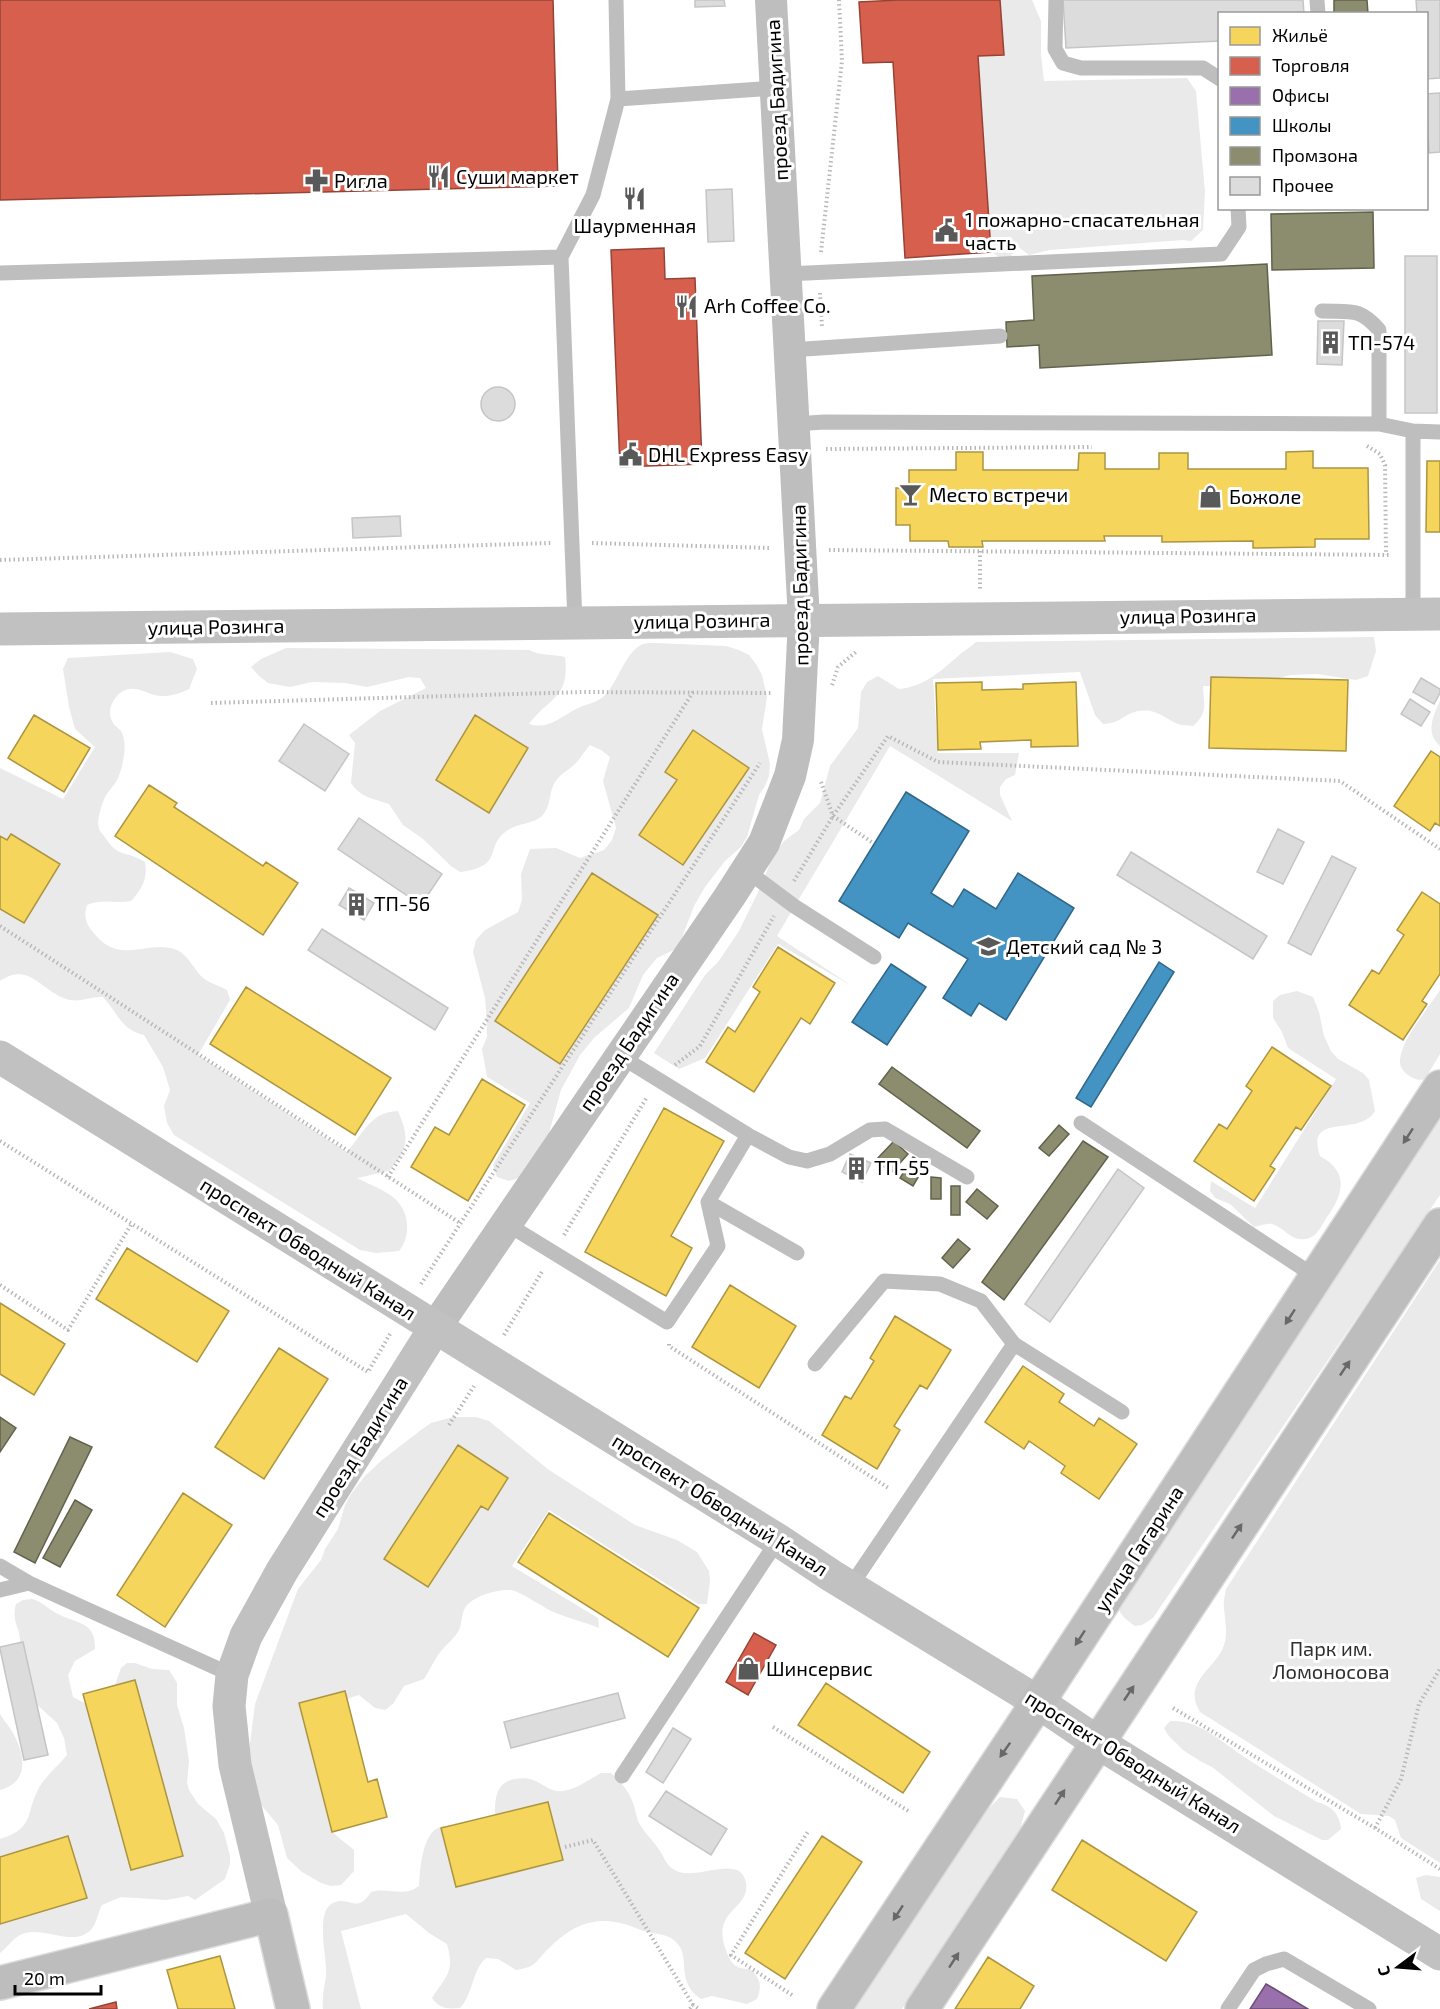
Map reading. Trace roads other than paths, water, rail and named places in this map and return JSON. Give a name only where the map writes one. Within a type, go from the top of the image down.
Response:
[{"type":"main road","name":"улица Гагарина","points":[[834,2009],[1038,1702],[1440,1087]]},
{"type":"main road","points":[[922,2009],[1096,1742],[1440,1225]]},
{"type":"main road","points":[[0,1983],[271,1915]]},
{"type":"main road","name":"проезд Бадигина","points":[[271,1915],[293,2009]]},
{"type":"street","name":"проезд Бадигина","points":[[271,1915],[235,1766],[229,1706],[232,1675],[246,1636],[282,1571],[435,1328],[764,843],[790,776],[798,740],[804,620],[771,0]]},
{"type":"street","name":"улица Розинга","points":[[0,629],[1426,614]]},
{"type":"street","name":"проспект Обводный Канал","points":[[0,1057],[1038,1702],[1096,1742],[1440,1954]]},
{"type":"lane","points":[[575,623],[561,257],[593,195],[618,99],[616,0]]},
{"type":"lane","points":[[1056,0],[1055,49],[1063,63],[1081,68],[1203,68],[1218,78]]},
{"type":"lane","points":[[618,99],[776,88]]},
{"type":"lane","points":[[786,274],[1221,254],[1239,227],[1238,210]]},
{"type":"lane","points":[[0,273],[561,257]]},
{"type":"lane","points":[[1322,310],[1361,313],[1369,318],[1379,330],[1379,424]]},
{"type":"lane","points":[[790,350],[1000,336]]},
{"type":"lane","points":[[795,424],[1379,424],[1413,431],[1440,432]]},
{"type":"lane","points":[[1413,431],[1413,553],[1426,614]]},
{"type":"lane","points":[[746,870],[783,899],[874,957]]},
{"type":"lane","points":[[620,1056],[748,1135],[789,1157],[807,1161],[830,1154],[870,1130],[885,1129],[967,1178]]},
{"type":"lane","points":[[1081,1123],[1316,1277]]},
{"type":"lane","points":[[505,1223],[667,1322],[718,1245],[708,1202],[748,1135]]},
{"type":"lane","points":[[708,1202],[797,1252]]},
{"type":"lane","points":[[815,1364],[884,1281],[940,1284],[981,1301],[1014,1344],[1122,1412]]},
{"type":"lane","points":[[850,1587],[1014,1344]]},
{"type":"lane","points":[[622,1776],[778,1540]]},
{"type":"lane","points":[[0,1566],[29,1583],[232,1675]]},
{"type":"lane","points":[[0,1590],[29,1583]]},
{"type":"lane","points":[[1228,2009],[1254,1970],[1284,1959],[1369,2009]]},
{"type":"place","name":"Суши маркет","points":[[438,177]]},
{"type":"place","name":"Ригла","points":[[316,181]]},
{"type":"place","name":"Шаурменная","points":[[635,198]]},
{"type":"place","name":"1 пожарно-спасательная часть","points":[[947,231]]},
{"type":"place","name":"Arh Coffee Co.","points":[[686,306]]},
{"type":"place","name":"ТП-574","points":[[1330,343]]},
{"type":"place","name":"DHL Express Easy","points":[[630,455]]},
{"type":"place","name":"Место встречи","points":[[911,495]]},
{"type":"place","name":"Божоле","points":[[1211,497]]},
{"type":"place","name":"ТП-56","points":[[356,904]]},
{"type":"place","name":"Детский сад № 3","points":[[988,947]]},
{"type":"place","name":"ТП-55","points":[[856,1168]]},
{"type":"place","name":"Шинсервис","points":[[748,1669]]},
{"type":"park label","name":"Парк им. Ломоносова","points":[[1331,1660]]}]
